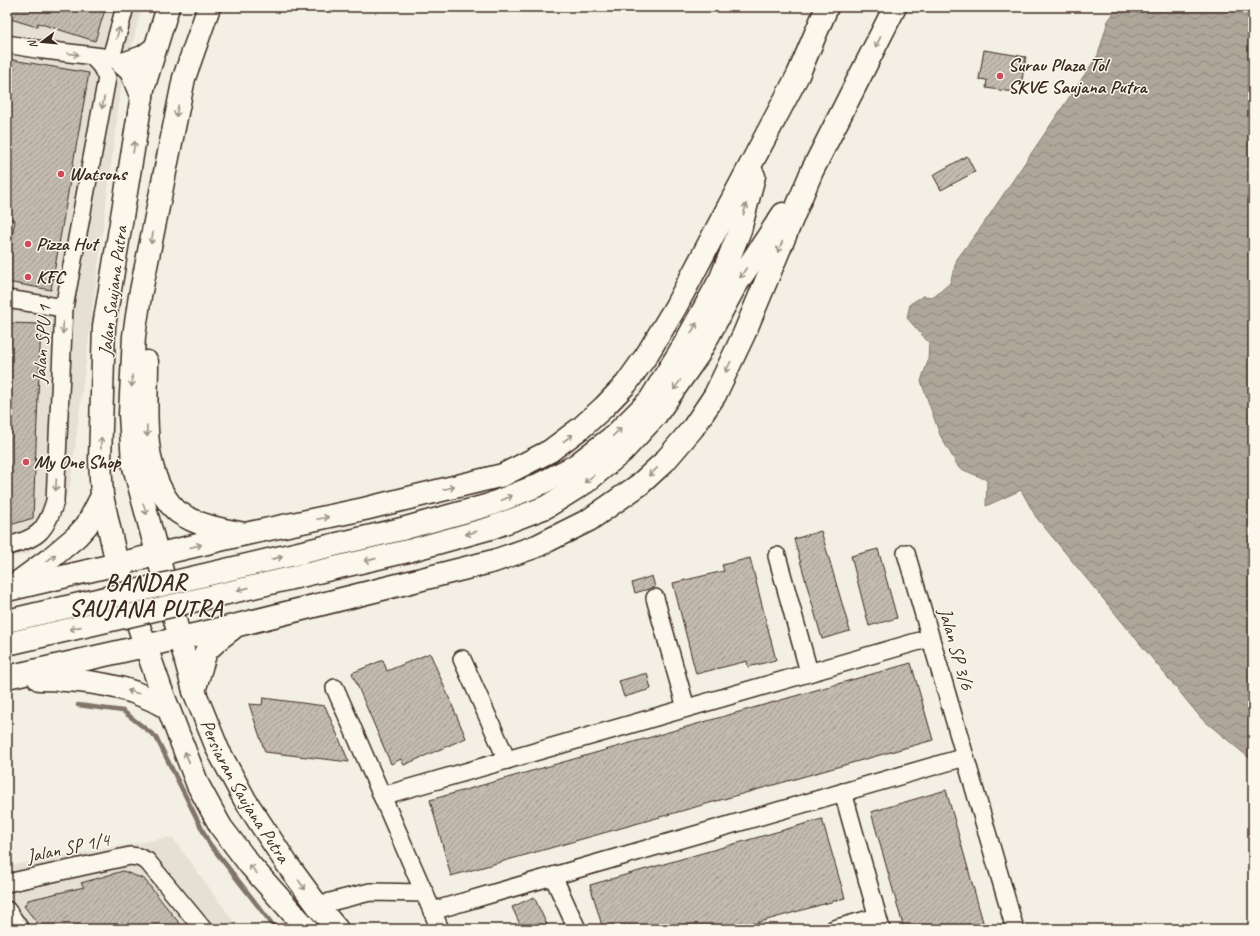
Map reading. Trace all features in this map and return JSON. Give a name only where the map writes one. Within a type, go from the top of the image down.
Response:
[{"type":"main road","name":"Jalan Saujana Putra","points":[[146,646],[117,564],[102,496],[100,461],[104,326],[143,90],[167,7]]},
{"type":"main road","points":[[184,78],[184,43],[195,7]]},
{"type":"main road","name":"Jalan Saujana Putra","points":[[180,639],[133,463],[130,414],[134,336],[140,296],[184,78],[209,7]]},
{"type":"main road","points":[[8,590],[245,534],[364,509],[503,475],[550,451],[582,427],[604,407],[626,384],[646,356],[675,308],[702,254],[764,141],[798,75],[827,7]]},
{"type":"main road","points":[[7,678],[180,639],[494,561],[537,546],[589,520],[639,485],[664,462],[693,428],[715,395],[744,334],[812,171],[895,7]]},
{"type":"main road","points":[[116,66],[143,57],[158,40]]},
{"type":"main road","points":[[116,66],[131,71],[142,98]]},
{"type":"main road","points":[[7,621],[402,529],[489,505],[536,486],[576,466],[614,436],[650,400],[684,345],[721,278],[740,230],[764,141]]},
{"type":"main road","points":[[7,644],[408,551],[491,528],[546,507],[586,482],[622,452],[656,415],[698,355],[734,288],[812,171]]},
{"type":"main road","points":[[140,296],[148,318],[146,339],[148,446],[158,484],[164,496],[177,512],[206,525],[245,534]]},
{"type":"main road","points":[[8,590],[51,558],[77,536],[87,525],[102,496]]},
{"type":"main road","points":[[194,691],[206,651],[220,638],[238,625]]},
{"type":"main road","name":"Persiaran Saujana Putra","points":[[180,639],[194,691],[218,750],[245,800],[287,864],[320,909],[337,929]]},
{"type":"main road","name":"Persiaran Saujana Putra","points":[[146,646],[198,785],[221,828],[250,865],[307,929]]},
{"type":"main road","points":[[7,678],[65,679],[122,688],[143,695],[168,708]]},
{"type":"street","name":"Jalan SPU 1","points":[[7,546],[32,538],[43,530],[50,519],[55,501],[64,308],[116,66],[125,7]]},
{"type":"street","points":[[7,44],[92,56],[101,66],[116,66]]},
{"type":"street","points":[[7,299],[64,308]]},
{"type":"street","name":"Jalan SP 3/6","points":[[906,553],[1015,929]]},
{"type":"street","points":[[777,556],[809,672]]},
{"type":"street","points":[[655,598],[686,708]]},
{"type":"street","points":[[382,796],[930,638]]},
{"type":"street","points":[[462,659],[507,760]]},
{"type":"street","points":[[335,688],[440,929]]},
{"type":"street","points":[[432,911],[965,757]]},
{"type":"street","points":[[834,929],[879,923],[843,792]]},
{"type":"street","name":"Jalan SP 1/4","points":[[7,884],[130,856],[138,857],[147,861],[203,929]]},
{"type":"street","points":[[553,876],[577,929]]},
{"type":"street","points":[[320,909],[330,902],[370,892],[425,893]]},
{"type":"street","points":[[7,910],[20,929]]},
{"type":"shaded area","points":[[7,7],[142,7],[121,87],[70,485],[59,519],[28,554],[7,558]]},
{"type":"shaded area","points":[[172,837],[239,929],[12,929],[7,921],[7,866]]},
{"type":"water","points":[[1118,7],[1253,7],[1253,761],[1201,718],[1036,517],[1021,490],[986,506],[987,480],[959,468],[940,435],[921,381],[928,361],[929,343],[907,318],[910,304],[923,296],[934,297],[950,283],[957,259],[982,226],[1098,55],[1108,21]]},
{"type":"building","points":[[7,7],[106,7],[95,41],[38,23],[37,27],[7,18]]},
{"type":"building","points":[[984,50],[1026,57],[1021,85],[1015,84],[1013,92],[986,88],[987,80],[979,79]]},
{"type":"building","points":[[7,59],[89,73],[51,290],[7,282],[7,266],[15,220],[7,219]]},
{"type":"building","points":[[967,156],[975,172],[941,190],[933,175]]},
{"type":"building","points":[[7,323],[41,324],[33,518],[7,526]]},
{"type":"building","points":[[821,531],[850,631],[822,639],[794,539]]},
{"type":"building","points":[[878,549],[897,618],[869,626],[851,556]]},
{"type":"building","points":[[750,558],[776,660],[748,667],[747,661],[696,674],[673,583],[724,571],[722,565]]},
{"type":"building","points":[[652,576],[655,587],[635,593],[632,583]]},
{"type":"building","points":[[430,653],[466,738],[404,765],[401,759],[391,764],[352,673],[383,660],[387,671]]},
{"type":"building","points":[[911,663],[933,740],[451,876],[430,800]]},
{"type":"building","points":[[647,673],[651,689],[624,697],[619,681]]},
{"type":"building","points":[[263,698],[325,706],[349,762],[265,752],[249,704],[262,705]]},
{"type":"building","points":[[946,790],[985,929],[904,929],[871,812]]},
{"type":"building","points":[[822,819],[845,898],[735,929],[603,929],[590,885]]},
{"type":"building","points":[[123,871],[144,879],[184,929],[42,929],[24,906],[28,900],[84,887],[81,883]]},
{"type":"building","points":[[534,897],[549,929],[522,929],[512,907]]},
{"type":"waterway","points":[[78,705],[123,711],[156,737],[209,843],[276,929]]},
{"type":"place","name":"Surau Plaza Tol SKVE Saujana Putra","points":[[1000,76]]},
{"type":"place","name":"Watsons","points":[[61,174]]},
{"type":"place","name":"Pizza Hut","points":[[28,244]]},
{"type":"place","name":"KFC","points":[[28,277]]},
{"type":"place","name":"My One Shop","points":[[26,462]]},
{"type":"district","name":"BANDAR SAUJANA PUTRA","points":[[146,595]]}]
